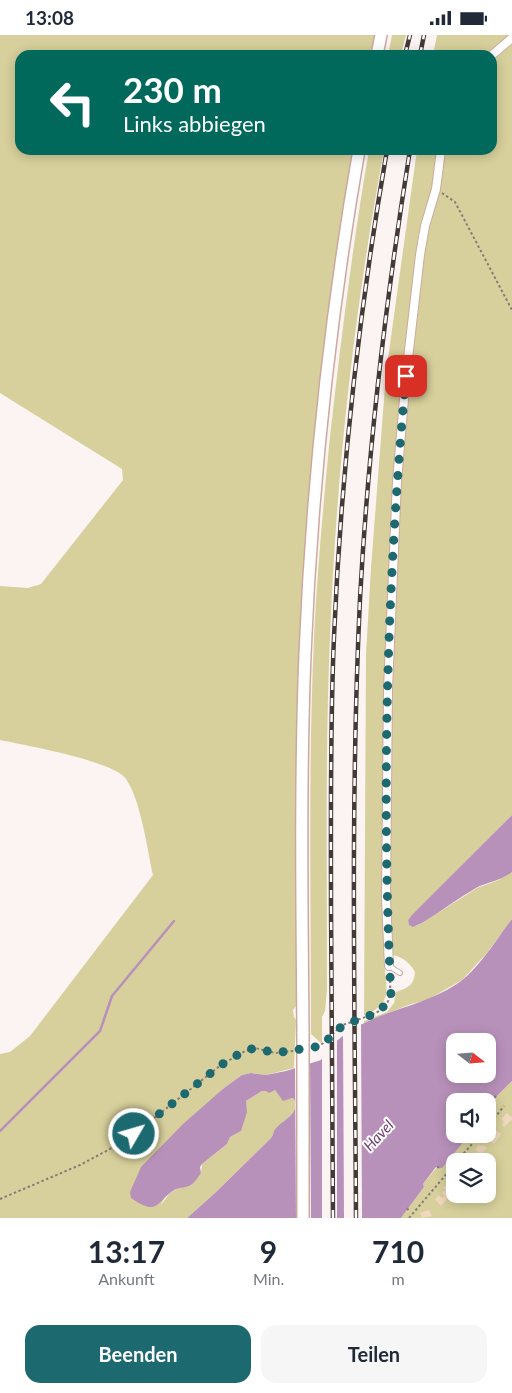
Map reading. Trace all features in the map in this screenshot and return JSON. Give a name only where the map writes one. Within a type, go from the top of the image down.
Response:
[{"type":"main road","points":[[378,50],[381,35]]},
{"type":"main road","points":[[303,1218],[302,781],[308,591],[326,386],[336,299],[358,155]]},
{"type":"street","points":[[497,51],[512,38]]},
{"type":"street","points":[[389,966],[386,898],[387,705],[397,481],[406,376],[420,255],[425,226],[436,189],[440,155]]},
{"type":"lane","points":[[389,966],[400,973]]},
{"type":"path","points":[[436,189],[455,202],[512,310]]},
{"type":"path","points":[[304,1049],[321,1046],[343,1025],[383,1009],[391,996],[389,966]]},
{"type":"path","points":[[0,1199],[80,1165],[110,1149],[134,1134],[221,1065],[244,1051],[255,1048],[275,1053],[296,1051]]},
{"type":"path","points":[[496,1116],[504,1106]]},
{"type":"path","points":[[464,1153],[473,1143]]},
{"type":"path","points":[[436,1167],[442,1168]]},
{"type":"path","points":[[409,1218],[446,1175]]},
{"type":"shaded area","points":[[0,35],[375,35],[372,50],[15,50],[15,155],[353,155],[345,201],[298,737],[296,1006],[293,1010],[296,1020],[294,1068],[266,1075],[251,1073],[242,1075],[224,1088],[208,1104],[161,1205],[169,1194],[178,1188],[190,1186],[201,1173],[202,1164],[227,1144],[230,1137],[241,1131],[246,1101],[262,1091],[275,1090],[283,1100],[294,1099],[295,1109],[278,1127],[271,1138],[187,1218],[0,1218],[0,1054],[10,1052],[30,1036],[153,875],[140,812],[126,779],[118,772],[87,760],[0,740],[0,586],[28,588],[41,584],[123,480],[122,469],[0,393]]},
{"type":"shaded area","points":[[392,35],[406,35],[402,50],[389,50]]},
{"type":"shaded area","points":[[437,35],[510,35],[493,50],[434,50]]},
{"type":"shaded area","points":[[512,44],[512,815],[408,920],[409,925],[416,926],[477,888],[499,880],[512,872],[512,919],[486,954],[462,980],[427,1000],[411,1004],[364,1023],[364,1021],[387,1012],[394,1003],[396,992],[409,986],[415,972],[402,959],[384,954],[385,998],[375,1010],[364,1015],[366,654],[386,373],[416,155],[437,155],[434,183],[418,238],[403,372],[411,373],[426,241],[443,155],[497,155],[497,57]]},
{"type":"shaded area","points":[[368,155],[383,155],[355,332],[337,516],[328,682],[327,990],[325,1011],[322,1017],[322,1044],[311,1034],[310,786],[314,637],[320,541],[333,409]]},
{"type":"shaded area","points":[[512,1081],[512,1218],[401,1218],[424,1187],[423,1184],[446,1159],[446,1203],[496,1203],[496,1153],[453,1153],[462,1143],[496,1143],[496,1097]]},
{"type":"water","points":[[512,815],[512,872],[476,888],[422,923],[413,927],[409,925],[408,920],[413,914]]},
{"type":"water","name":"Havel","points":[[512,919],[512,1081],[496,1097],[496,1093],[446,1093],[446,1143],[463,1143],[454,1153],[446,1153],[446,1163],[442,1168],[436,1167],[401,1218],[187,1218],[271,1138],[277,1127],[293,1113],[295,1109],[294,1099],[283,1101],[275,1090],[269,1093],[262,1091],[246,1101],[247,1112],[241,1131],[230,1137],[227,1144],[202,1164],[200,1167],[201,1173],[191,1185],[176,1189],[153,1207],[147,1207],[131,1198],[130,1192],[141,1167],[183,1124],[242,1075],[251,1073],[266,1075],[321,1060],[334,1044],[350,1031],[368,1021],[444,992],[461,981],[475,968]]},
{"type":"pier","points":[[361,1021],[362,1218],[344,1218],[343,1033]]},
{"type":"pier","points":[[337,1038],[337,1218],[322,1218],[322,1054]]},
{"type":"pier","points":[[310,1062],[311,1218],[296,1218],[295,1066]]},
{"type":"building","points":[[507,1113],[512,1118],[512,1121],[504,1127],[502,1125],[504,1122],[501,1119]]},
{"type":"building","points":[[496,1130],[501,1134],[496,1141]]},
{"type":"building","points":[[479,1145],[487,1148],[482,1153],[475,1149]]},
{"type":"building","points":[[446,1185],[446,1197],[442,1193],[445,1190],[443,1188]]},
{"type":"building","points":[[439,1195],[442,1198],[444,1196],[446,1200],[441,1206],[435,1199]]},
{"type":"building","points":[[429,1210],[432,1216],[422,1218],[420,1213]]},
{"type":"waterway","points":[[0,1131],[100,1031],[112,996],[174,921]]},
{"type":"railway","points":[[406,50],[410,35]]},
{"type":"railway","points":[[421,50],[424,35]]},
{"type":"railway","points":[[333,1218],[331,805],[332,704],[337,576],[346,454],[360,332],[386,155]]},
{"type":"railway","points":[[356,1218],[354,831],[360,599],[363,543],[379,374],[409,155]]},
{"type":"route","points":[[134,1134],[221,1065],[244,1051],[255,1048],[275,1053],[321,1046],[343,1025],[383,1009],[391,996],[386,898],[388,689],[391,585],[406,376]]}]
